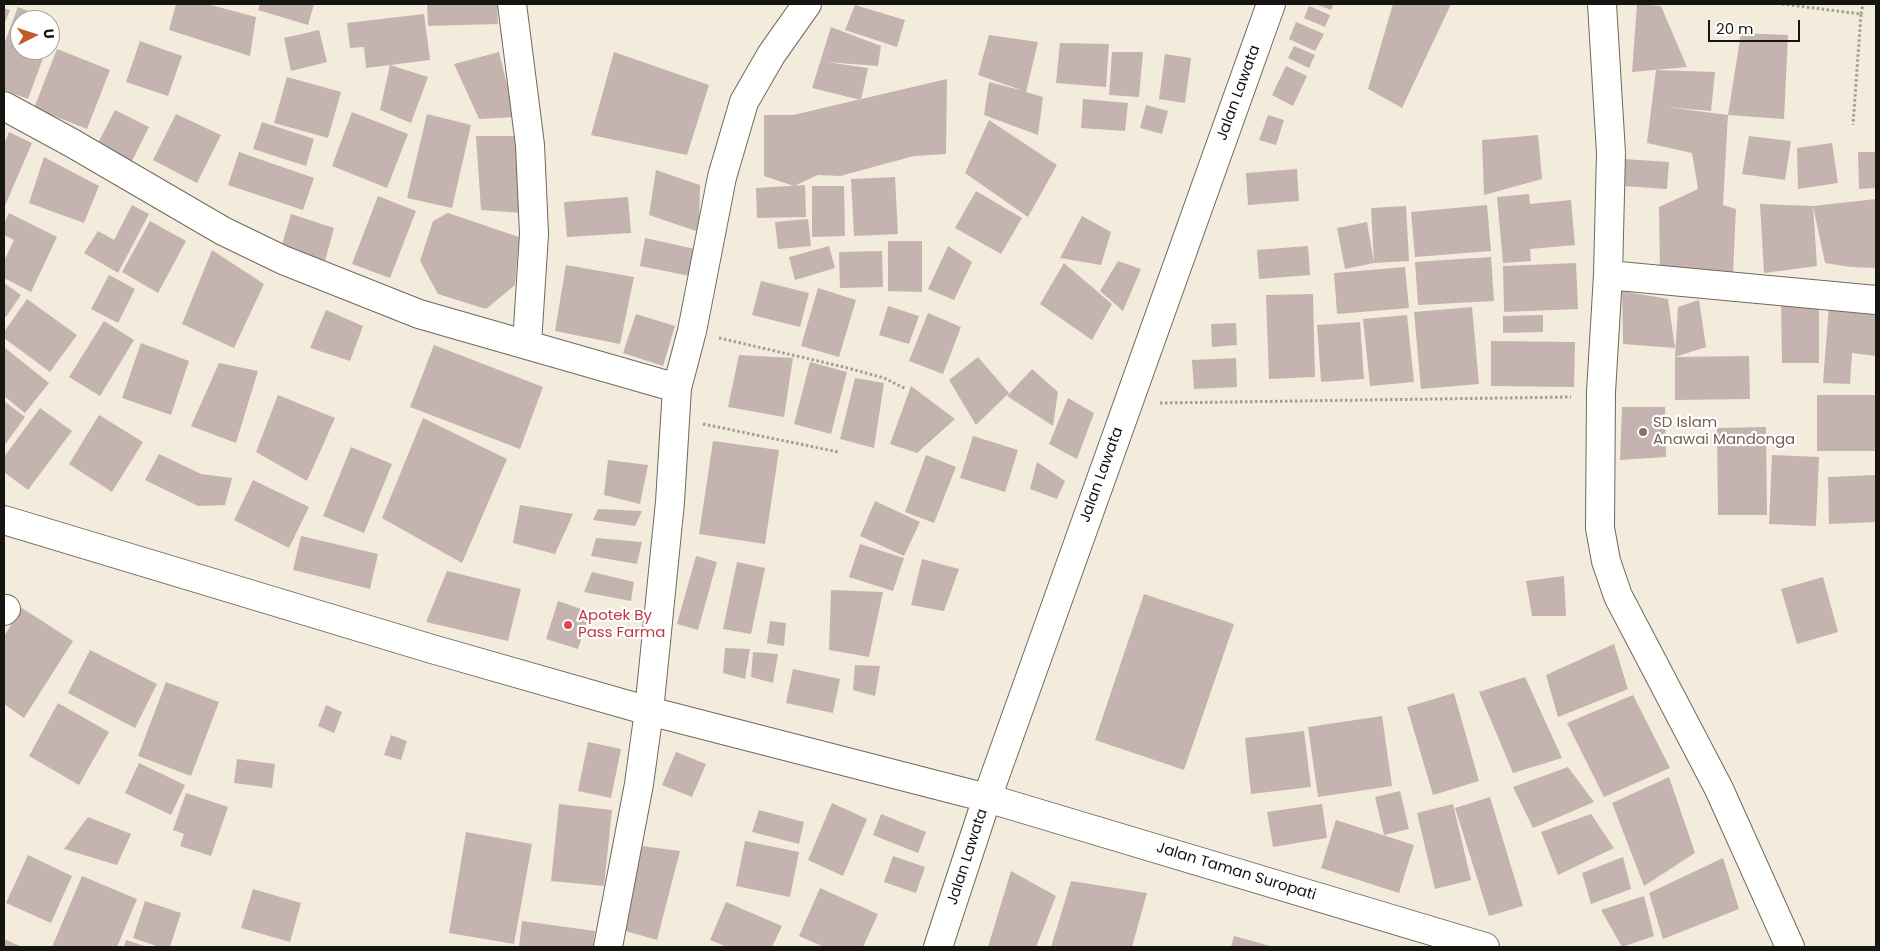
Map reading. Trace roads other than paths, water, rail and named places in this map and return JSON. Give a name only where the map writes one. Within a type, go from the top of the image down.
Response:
[{"type":"street","points":[[512,4],[530,145],[534,234],[527,344]]},
{"type":"street","points":[[608,947],[639,784],[649,711],[670,502],[677,388],[692,332],[722,177],[744,102],[772,55],[808,4]]},
{"type":"street","name":"Jalan Lawata","points":[[938,947],[987,798],[1271,4]]},
{"type":"street","points":[[1602,4],[1611,154],[1608,275],[1601,392],[1600,528],[1606,561],[1618,596],[1719,789],[1790,947]]},
{"type":"street","points":[[4,106],[72,143],[223,231],[283,260],[419,314],[677,388]]},
{"type":"street","points":[[1608,275],[1876,300]]},
{"type":"street","name":"Jalan Taman Suropati","points":[[4,520],[413,643],[649,711],[987,798],[1485,947]]},
{"type":"place","name":"SD Islam Anawai Mandonga","points":[[1643,432]]},
{"type":"place","name":"Apotek By Pass Farma","points":[[568,625]]}]
